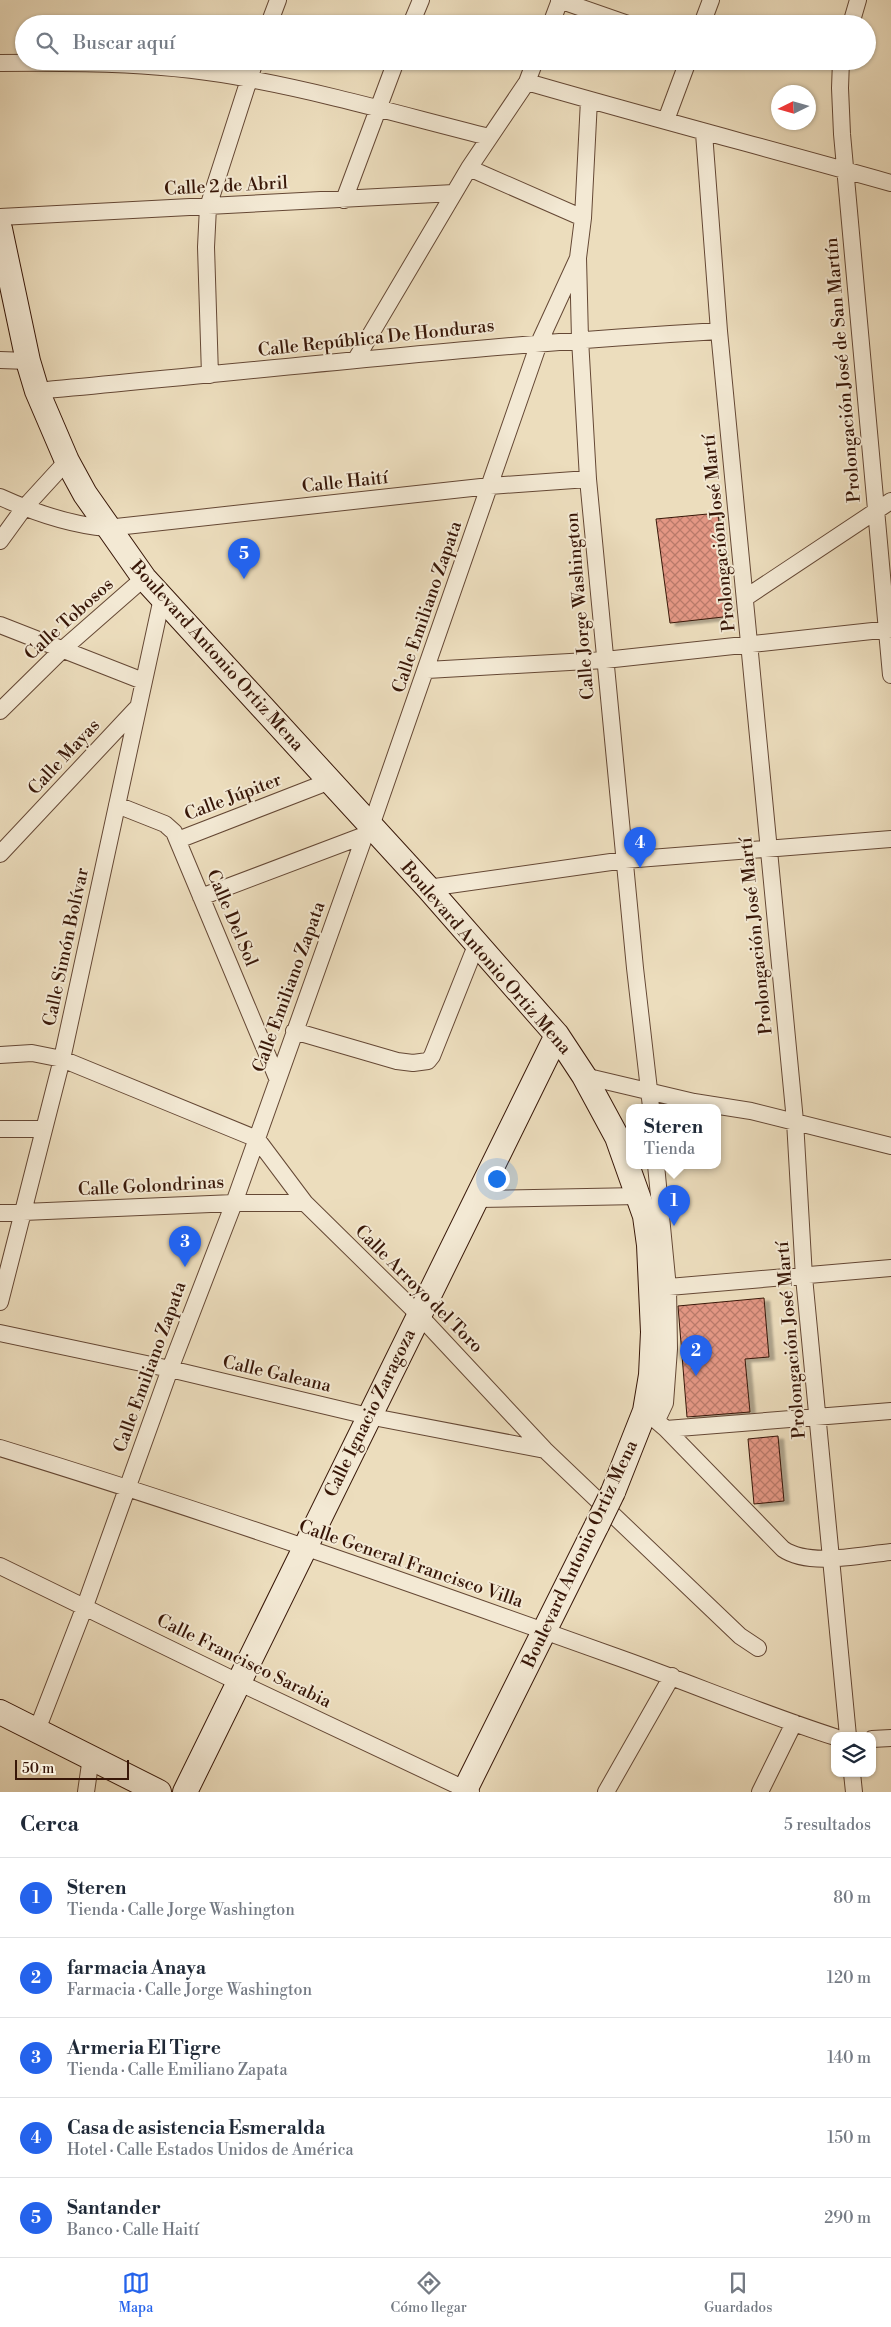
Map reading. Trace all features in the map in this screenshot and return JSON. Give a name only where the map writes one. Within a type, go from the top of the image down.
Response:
[{"type":"main road","name":"Boulevard Antonio Ortiz Mena","points":[[0,229],[28,362],[37,391],[67,461],[107,528],[144,578],[330,781],[368,831],[428,888],[557,1035],[584,1076],[617,1137],[626,1160]]},
{"type":"main road","name":"Calle Ignacio Zaragoza","points":[[185,1792],[240,1683],[418,1314],[478,1199],[557,1035]]},
{"type":"main road","name":"Boulevard Antonio Ortiz Mena","points":[[467,1791],[613,1492],[656,1420],[650,1375],[660,1288],[640,1196],[629,1169]]},
{"type":"main road","points":[[0,1712],[159,1792]]},
{"type":"street","points":[[272,15],[278,0]]},
{"type":"street","points":[[414,15],[420,0]]},
{"type":"street","points":[[554,15],[560,0],[602,15]]},
{"type":"street","points":[[705,15],[711,0]]},
{"type":"street","points":[[854,15],[858,0]]},
{"type":"street","points":[[0,63],[15,63]]},
{"type":"street","points":[[182,70],[249,79],[489,137]]},
{"type":"street","points":[[210,375],[206,248],[208,207],[252,70]]},
{"type":"street","points":[[344,200],[376,109],[392,70]]},
{"type":"street","points":[[356,359],[469,168],[527,82],[532,70]]},
{"type":"street","points":[[666,120],[685,70]]},
{"type":"street","name":"Prolongación José de San Martín","points":[[841,70],[840,88],[846,170],[875,512],[889,629],[891,674]]},
{"type":"street","points":[[527,82],[666,120],[704,133],[891,183]]},
{"type":"street","name":"Calle Jorge Washington","points":[[589,100],[583,218],[578,258],[580,339],[588,478],[650,1099]]},
{"type":"street","name":"Prolongación José Martí","points":[[704,133],[719,331],[750,643],[767,847],[795,1121],[804,1277],[848,1732]]},
{"type":"street","points":[[469,168],[583,218]]},
{"type":"street","name":"Calle 2 de Abril","points":[[0,217],[454,194]]},
{"type":"street","name":"Calle Emiliano Zapata","points":[[37,1730],[85,1606],[170,1369],[234,1202],[294,1031],[427,670],[539,343],[578,258]]},
{"type":"street","name":"Calle República De Honduras","points":[[37,391],[580,339],[719,331]]},
{"type":"street","points":[[0,360],[28,362]]},
{"type":"street","points":[[0,541],[24,508],[67,461]]},
{"type":"street","name":"Calle Haití","points":[[0,497],[24,508],[78,523],[107,528],[490,486],[588,478]]},
{"type":"street","points":[[745,598],[891,501]]},
{"type":"street","name":"Calle Tobosos","points":[[0,711],[63,649],[144,578]]},
{"type":"street","name":"Calle Simón Bolívar","points":[[0,1302],[62,1059],[136,710],[162,598]]},
{"type":"street","points":[[0,625],[143,681]]},
{"type":"street","points":[[427,670],[605,660],[889,629]]},
{"type":"street","name":"Calle Mayas","points":[[3,846],[136,710]]},
{"type":"street","name":"Calle Júpiter","points":[[178,840],[330,781]]},
{"type":"street","name":"Calle Del Sol","points":[[117,805],[166,824],[178,840],[277,1078]]},
{"type":"street","points":[[201,897],[368,831]]},
{"type":"street","points":[[428,888],[625,860],[767,847],[891,839]]},
{"type":"street","points":[[294,1031],[397,1061],[423,1063],[432,1056],[478,943]]},
{"type":"street","points":[[0,1055],[32,1053],[62,1059],[257,1139]]},
{"type":"street","points":[[584,1076],[650,1099],[683,1104]]},
{"type":"street","points":[[721,1110],[795,1121],[891,1146]]},
{"type":"street","points":[[0,1130],[44,1129]]},
{"type":"street","name":"Calle Arroyo del Toro","points":[[257,1139],[305,1203],[418,1314],[545,1450],[740,1636],[758,1648]]},
{"type":"street","points":[[656,1169],[660,1288],[891,1268]]},
{"type":"street","points":[[478,1199],[640,1196]]},
{"type":"street","name":"Calle Golondrinas","points":[[0,1214],[234,1202],[305,1203]]},
{"type":"street","name":"Calle Galeana","points":[[0,1333],[170,1369],[368,1416],[545,1450]]},
{"type":"street","points":[[656,1420],[818,1417],[891,1411]]},
{"type":"street","points":[[656,1420],[783,1549],[800,1557],[830,1558],[891,1552]]},
{"type":"street","name":"Calle General Francisco Villa","points":[[0,1448],[127,1487],[546,1631],[831,1736]]},
{"type":"street","name":"Calle Francisco Sarabia","points":[[0,1566],[467,1791]]},
{"type":"street","points":[[606,1792],[672,1676]]},
{"type":"street","points":[[760,1792],[794,1723]]},
{"type":"street","points":[[876,1738],[891,1738]]},
{"type":"street","points":[[86,1792],[91,1757]]},
{"type":"street","points":[[852,1777],[854,1792]]},
{"type":"building","points":[[718,513],[728,610],[723,617],[670,623],[656,519]]},
{"type":"building","points":[[764,1298],[769,1357],[745,1359],[750,1412],[687,1417],[678,1306]]},
{"type":"building","points":[[778,1436],[784,1501],[754,1504],[748,1439]]},
{"type":"place","name":"Santander","points":[[244,579]]},
{"type":"place","name":"Casa de asistencia Esmeralda","points":[[640,868]]},
{"type":"place","name":"Steren","points":[[674,1226]]},
{"type":"place","name":"Armeria El Tigre","points":[[185,1267]]},
{"type":"place","name":"farmacia Anaya","points":[[696,1376]]}]
